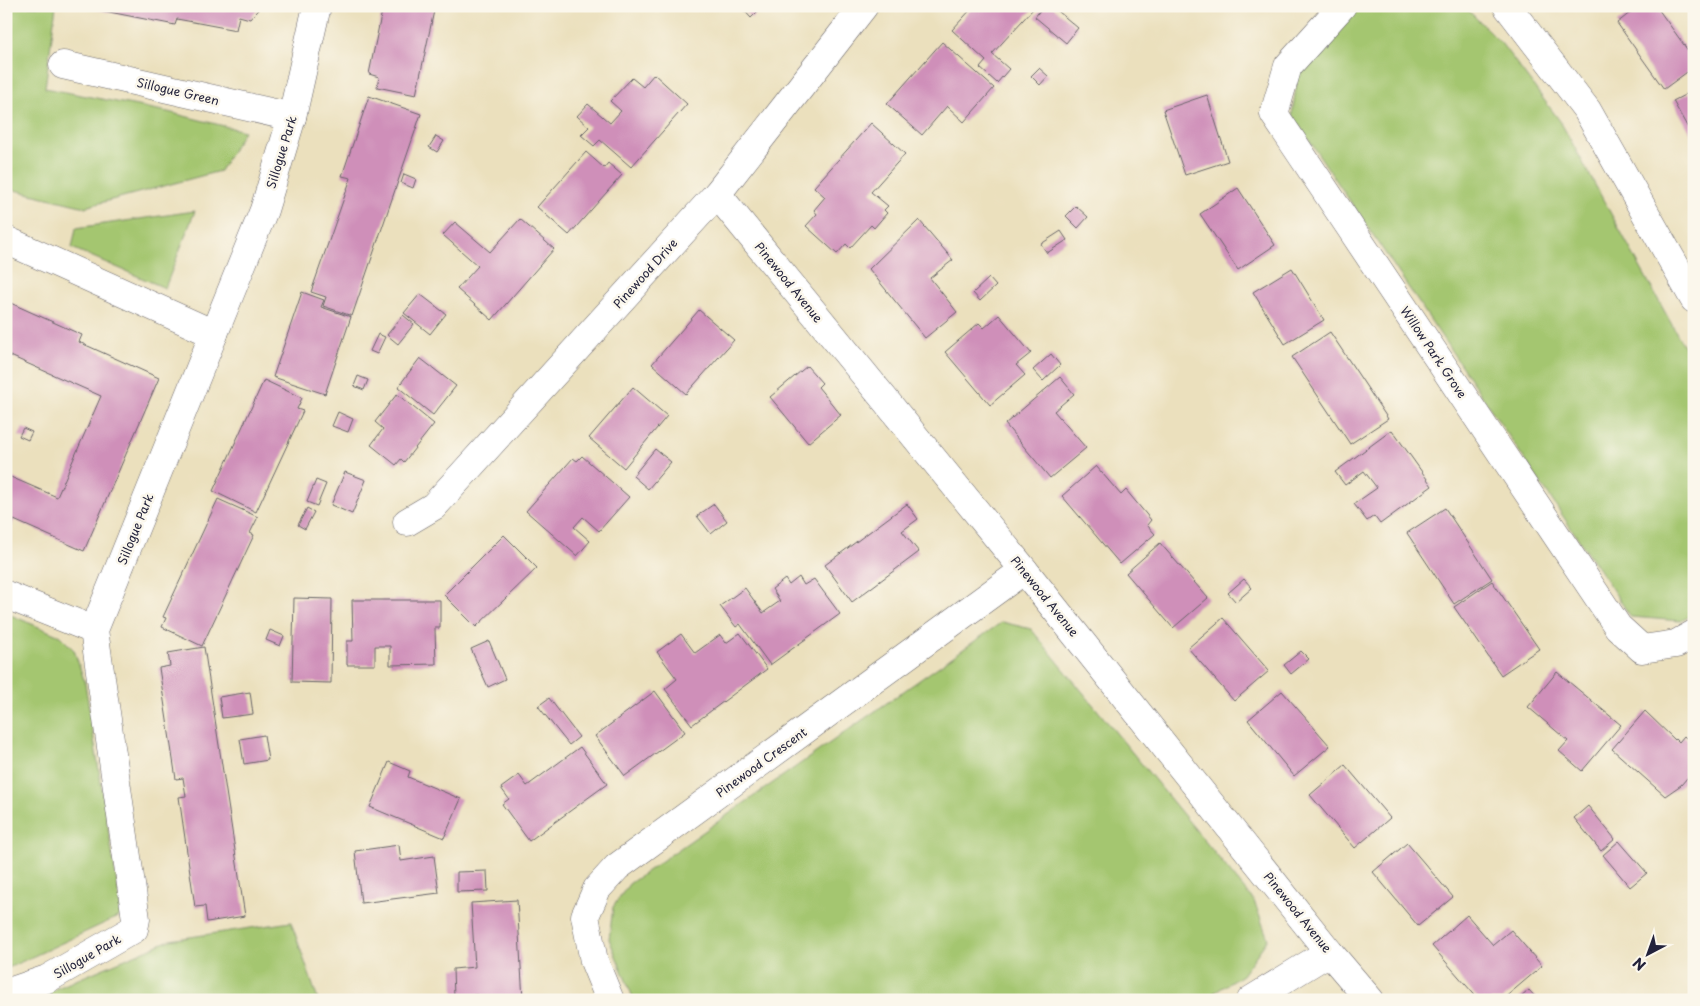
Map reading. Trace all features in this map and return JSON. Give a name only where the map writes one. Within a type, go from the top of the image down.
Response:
[{"type":"street","name":"Sillogue Park","points":[[6,993],[47,979],[134,929],[136,919],[94,630],[264,210],[292,117],[317,6]]},
{"type":"street","name":"Pinewood Drive","points":[[407,522],[434,506],[717,194],[864,6]]},
{"type":"street","name":"Willow Park Grove","points":[[1342,6],[1288,66],[1274,114],[1618,626],[1642,649],[1676,644],[1694,634]]},
{"type":"street","points":[[1506,6],[1587,110],[1694,299]]},
{"type":"street","name":"Sillogue Green","points":[[63,65],[292,117]]},
{"type":"street","name":"Pinewood Avenue","points":[[717,194],[1024,570],[1329,952],[1370,1000]]},
{"type":"street","points":[[6,240],[214,334]]},
{"type":"street","name":"Pinewood Crescent","points":[[610,1000],[594,961],[585,916],[597,889],[617,867],[1024,570]]},
{"type":"street","points":[[6,595],[94,630]]},
{"type":"street","points":[[1251,1000],[1329,952]]},
{"type":"green space","points":[[6,6],[56,6],[45,88],[168,112],[244,131],[220,171],[85,207],[6,188]]},
{"type":"green space","points":[[1359,6],[1464,6],[1501,43],[1560,121],[1694,365],[1694,614],[1681,621],[1631,617],[1292,115],[1299,66]]},
{"type":"green space","points":[[195,211],[165,288],[72,248],[76,228]]},
{"type":"green space","points":[[6,613],[60,636],[74,650],[85,683],[122,915],[6,969]]},
{"type":"green space","points":[[1002,622],[1031,629],[1254,901],[1268,939],[1242,975],[1203,1000],[634,1000],[609,939],[613,907],[629,884]]},
{"type":"green space","points":[[291,922],[318,1000],[29,1000],[170,940]]},
{"type":"building","points":[[79,6],[261,6],[250,19],[239,16],[236,30],[177,19],[175,25]]},
{"type":"building","points":[[383,6],[435,6],[416,95],[377,87],[379,77],[369,74]]},
{"type":"building","points":[[740,6],[763,6],[751,18]]},
{"type":"building","points":[[974,6],[1030,6],[1033,9],[992,54],[1009,69],[997,83],[980,68],[986,61],[952,30]]},
{"type":"building","points":[[1043,6],[1052,6],[1078,28],[1066,43],[1035,17]]},
{"type":"building","points":[[1627,6],[1656,6],[1694,59],[1694,67],[1664,89],[1617,23],[1631,12]]},
{"type":"building","points":[[942,42],[994,88],[964,122],[947,106],[922,135],[887,104]]},
{"type":"building","points":[[1039,68],[1048,76],[1040,85],[1031,76]]},
{"type":"building","points":[[654,74],[687,104],[631,167],[600,140],[594,146],[581,135],[589,127],[577,116],[588,104],[610,123],[621,111],[610,101],[632,78],[643,87]]},
{"type":"building","points":[[1694,90],[1694,139],[1673,101]]},
{"type":"building","points":[[1207,95],[1228,161],[1185,175],[1163,110]]},
{"type":"building","points":[[369,96],[421,114],[352,316],[323,306],[326,297],[311,292],[351,178],[342,176]]},
{"type":"building","points":[[871,123],[905,154],[871,192],[888,206],[884,210],[887,213],[874,228],[871,225],[850,248],[846,244],[837,254],[806,226],[817,214],[814,210],[825,197],[814,187]]},
{"type":"building","points":[[436,136],[444,141],[437,152],[429,147]]},
{"type":"building","points":[[586,152],[604,168],[608,163],[622,175],[569,235],[537,207]]},
{"type":"building","points":[[404,174],[416,179],[413,188],[401,183]]},
{"type":"building","points":[[1238,188],[1275,245],[1238,270],[1200,214]]},
{"type":"building","points":[[1076,206],[1088,217],[1078,228],[1066,216]]},
{"type":"building","points":[[520,219],[554,249],[492,320],[457,289],[478,266],[443,235],[455,222],[490,252]]},
{"type":"building","points":[[919,220],[953,260],[930,278],[957,312],[925,338],[869,269]]},
{"type":"building","points":[[1061,231],[1067,240],[1047,253],[1041,244]]},
{"type":"building","points":[[1292,268],[1324,320],[1285,344],[1253,292]]},
{"type":"building","points":[[989,278],[996,286],[980,301],[973,293]]},
{"type":"building","points":[[302,292],[324,300],[321,307],[351,317],[325,394],[273,377]]},
{"type":"building","points":[[420,294],[446,314],[430,334],[404,313]]},
{"type":"building","points":[[6,301],[82,335],[79,342],[159,378],[84,551],[14,520],[11,528],[6,526],[6,475],[57,497],[101,396],[6,354]]},
{"type":"building","points":[[699,310],[734,340],[686,394],[652,364]]},
{"type":"building","points":[[403,315],[414,324],[398,344],[387,335]]},
{"type":"building","points":[[999,315],[1031,353],[1016,365],[1025,375],[990,405],[945,352],[979,323],[984,328]]},
{"type":"building","points":[[1330,332],[1388,419],[1350,444],[1292,357]]},
{"type":"building","points":[[378,334],[385,337],[377,354],[370,351]]},
{"type":"building","points":[[1051,354],[1060,365],[1043,381],[1033,370]]},
{"type":"building","points":[[420,358],[456,386],[433,415],[398,387]]},
{"type":"building","points":[[807,366],[822,383],[818,387],[841,415],[808,443],[770,397]]},
{"type":"building","points":[[358,376],[368,380],[364,390],[354,386]]},
{"type":"building","points":[[1060,377],[1074,394],[1054,411],[1086,448],[1050,478],[1005,424]]},
{"type":"building","points":[[264,380],[302,398],[297,409],[303,411],[256,512],[213,491]]},
{"type":"building","points":[[633,387],[667,416],[624,468],[589,438]]},
{"type":"building","points":[[397,394],[434,424],[404,462],[401,459],[396,465],[371,445],[383,429],[375,422]]},
{"type":"building","points":[[338,412],[353,419],[348,432],[332,426]]},
{"type":"building","points":[[23,428],[32,432],[28,440],[19,436]]},
{"type":"building","points":[[1392,430],[1432,486],[1380,524],[1374,516],[1367,521],[1354,504],[1377,488],[1364,471],[1345,485],[1335,472]]},
{"type":"building","points":[[655,449],[671,462],[648,489],[633,476]]},
{"type":"building","points":[[582,456],[629,497],[599,531],[583,517],[574,527],[590,541],[577,556],[526,511],[573,458],[577,461]]},
{"type":"building","points":[[1096,466],[1121,495],[1126,490],[1151,520],[1147,525],[1155,534],[1120,564],[1062,496]]},
{"type":"building","points":[[345,472],[366,480],[352,514],[331,505]]},
{"type":"building","points":[[316,480],[326,484],[317,506],[307,502]]},
{"type":"building","points":[[218,499],[258,517],[250,533],[254,535],[202,646],[162,627],[166,618],[163,617]]},
{"type":"building","points":[[714,504],[727,521],[711,534],[697,516]]},
{"type":"building","points":[[907,504],[918,519],[902,531],[919,552],[852,602],[825,565]]},
{"type":"building","points":[[307,508],[314,512],[305,529],[298,525]]},
{"type":"building","points":[[1445,508],[1492,579],[1454,604],[1407,533]]},
{"type":"building","points":[[504,535],[537,568],[476,627],[444,595]]},
{"type":"building","points":[[1160,543],[1208,598],[1173,628],[1126,573]]},
{"type":"building","points":[[799,577],[804,585],[814,579],[840,614],[770,665],[740,624],[736,627],[720,606],[745,588],[763,613],[780,601],[772,589],[785,579],[789,585]]},
{"type":"building","points":[[1244,579],[1252,588],[1236,602],[1228,593]]},
{"type":"building","points":[[1492,581],[1539,649],[1501,675],[1454,607]]},
{"type":"building","points":[[294,598],[332,599],[331,683],[292,682]]},
{"type":"building","points":[[352,600],[440,600],[440,628],[435,628],[436,664],[390,665],[390,646],[375,646],[375,665],[347,665],[347,641],[353,641]]},
{"type":"building","points":[[1223,618],[1269,671],[1234,701],[1188,648]]},
{"type":"building","points":[[270,630],[284,636],[280,646],[266,640]]},
{"type":"building","points":[[740,633],[767,669],[692,725],[665,689],[677,679],[657,652],[681,634],[695,653],[720,635],[726,643]]},
{"type":"building","points":[[489,641],[505,679],[488,687],[471,649]]},
{"type":"building","points":[[204,647],[245,916],[207,922],[205,906],[195,907],[179,797],[186,796],[183,778],[176,779],[159,668],[170,666],[168,653]]},
{"type":"building","points":[[1301,651],[1309,659],[1291,674],[1284,665]]},
{"type":"building","points":[[1557,672],[1621,725],[1582,771],[1559,751],[1568,741],[1528,707]]},
{"type":"building","points":[[655,691],[685,732],[625,776],[595,736]]},
{"type":"building","points":[[1282,691],[1330,746],[1294,776],[1248,720]]},
{"type":"building","points":[[250,692],[253,714],[222,718],[219,697]]},
{"type":"building","points":[[549,698],[579,737],[569,745],[538,706]]},
{"type":"building","points":[[1645,711],[1675,740],[1679,742],[1684,736],[1694,745],[1694,770],[1681,785],[1665,796],[1612,749]]},
{"type":"building","points":[[264,735],[268,760],[244,764],[240,739]]},
{"type":"building","points":[[580,747],[607,784],[529,841],[502,804],[509,799],[501,788],[519,775],[527,786]]},
{"type":"building","points":[[389,762],[410,771],[408,777],[461,799],[444,838],[370,807]]},
{"type":"building","points":[[1345,765],[1390,818],[1355,848],[1310,795]]},
{"type":"building","points":[[1588,806],[1615,839],[1601,851],[1574,818]]},
{"type":"building","points":[[1619,841],[1647,873],[1630,887],[1603,855]]},
{"type":"building","points":[[1407,843],[1453,897],[1418,926],[1373,872]]},
{"type":"building","points":[[399,845],[401,861],[434,856],[439,893],[361,903],[355,851]]},
{"type":"building","points":[[487,871],[488,891],[457,892],[457,872]]},
{"type":"building","points":[[517,900],[523,1000],[477,1000],[477,995],[454,997],[453,969],[475,967],[471,903]]},
{"type":"building","points":[[1467,915],[1493,945],[1511,930],[1542,966],[1502,1000],[1479,1000],[1432,946]]},
{"type":"building","points":[[1529,990],[1538,1000],[1518,1000]]}]
